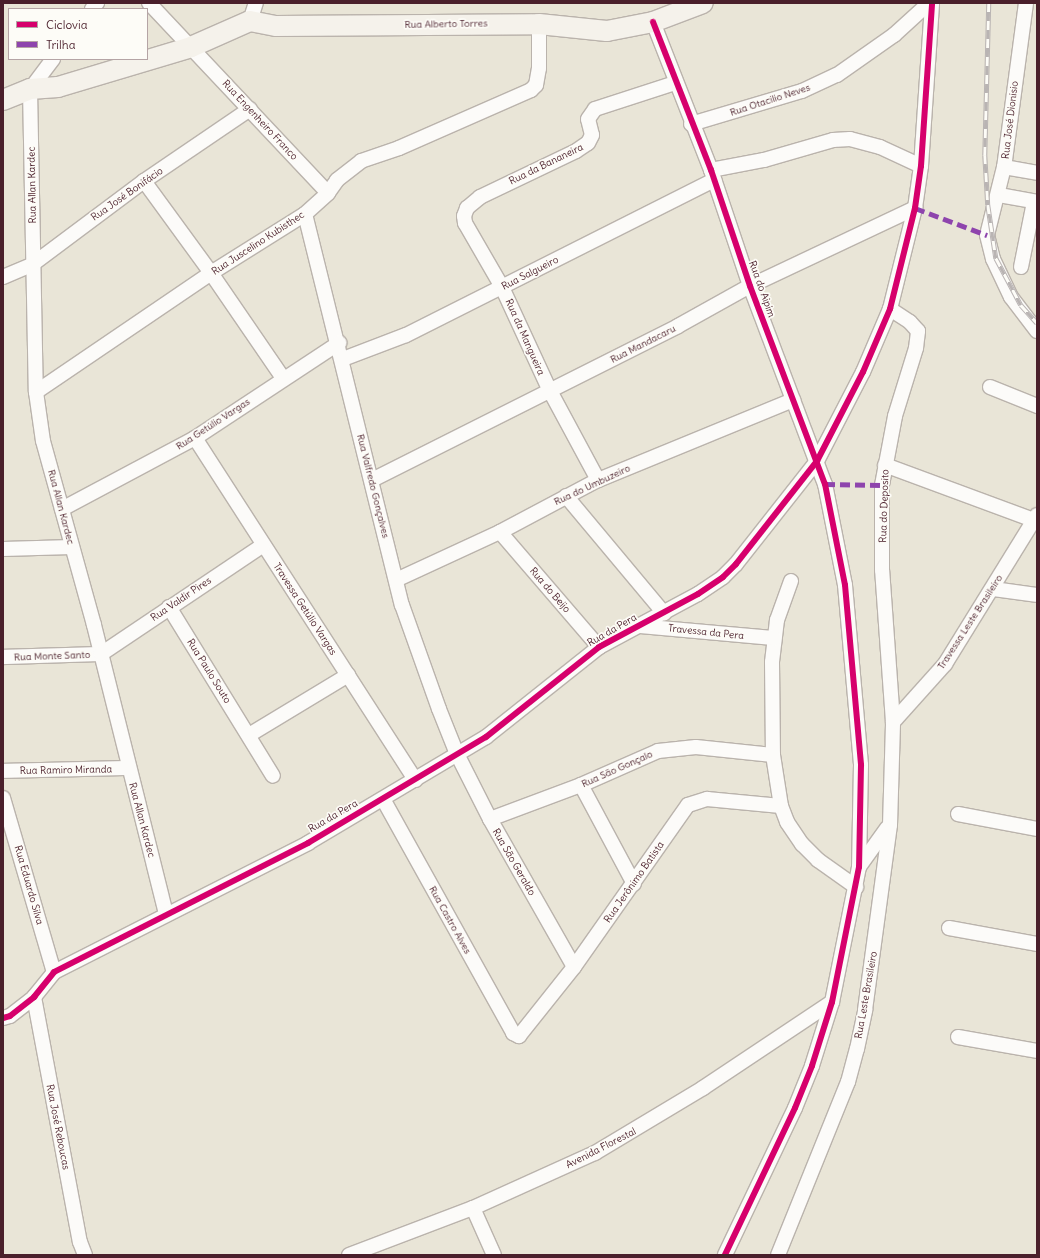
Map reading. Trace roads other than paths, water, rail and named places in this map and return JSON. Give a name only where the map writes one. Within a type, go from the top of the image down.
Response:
[{"type":"street","name":"Rua Engenheiro Franco","points":[[149,3],[328,193]]},
{"type":"street","name":"Rua Alberto Torres","points":[[148,60],[191,47],[253,12],[276,26],[539,24],[607,31],[653,22],[703,3]]},
{"type":"street","name":"Rua Otacílio Neves","points":[[692,124],[802,92],[837,75],[894,35],[929,3]]},
{"type":"street","name":"Rua da Pera","points":[[3,1018],[10,1016],[34,998],[54,972],[166,913],[308,842],[486,737],[599,647],[664,613],[711,585],[736,564],[817,461],[863,372],[890,309],[915,208],[921,166],[932,3]]},
{"type":"street","name":"Rua José Dionisio","points":[[1026,3],[1004,167],[999,195],[987,235],[993,259],[1011,297],[1037,331]]},
{"type":"street","name":"Rua do Aipim","points":[[653,22],[675,83],[713,175],[750,286],[817,461],[838,546],[851,634],[861,766],[859,867],[832,1002],[812,1066],[795,1108],[724,1255]]},
{"type":"street","name":"Rua Juscelino Kubisthec","points":[[36,392],[212,273],[305,214],[328,193],[337,180],[361,161],[399,148],[532,90],[536,85],[539,68],[539,24]]},
{"type":"street","points":[[30,89],[52,60]]},
{"type":"street","name":"Rua Alberto Torres","points":[[3,100],[30,89],[58,87],[148,60]]},
{"type":"street","name":"Rua da Bananeira","points":[[480,197],[576,152],[588,143],[592,135],[588,119],[595,109],[675,83]]},
{"type":"street","name":"Rua Allan Kardec","points":[[30,89],[36,392],[43,442],[100,654],[166,913]]},
{"type":"street","name":"Rua José Bonifácio","points":[[3,277],[33,264],[144,181],[250,109]]},
{"type":"street","name":"Rua Salgueiro","points":[[343,359],[384,345],[502,287],[713,175],[833,140],[850,139],[880,148],[921,166]]},
{"type":"street","points":[[1004,167],[1037,173]]},
{"type":"street","points":[[144,181],[212,273],[283,378]]},
{"type":"street","points":[[999,195],[1036,202],[1021,267]]},
{"type":"street","name":"Rua da Mangueira","points":[[480,197],[467,208],[464,218],[502,287],[550,391],[598,480]]},
{"type":"street","name":"Rua Mandacaru","points":[[372,480],[550,391],[750,286],[915,208]]},
{"type":"street","name":"Rua Valfredo Gonçalves","points":[[305,214],[339,343],[407,620],[457,754]]},
{"type":"street","name":"Rua do Deposito","points":[[890,309],[910,322],[918,331],[916,348],[895,416],[885,465],[882,503],[882,570],[893,722]]},
{"type":"street","name":"Rua Getúlio Vargas","points":[[62,509],[195,438],[283,378],[339,343]]},
{"type":"street","points":[[990,387],[1037,406]]},
{"type":"street","name":"Rua do Umbuzeiro","points":[[396,580],[500,532],[598,480],[793,400]]},
{"type":"street","name":"Travessa Getúlio Vargas","points":[[195,438],[415,780]]},
{"type":"street","points":[[885,465],[1036,518]]},
{"type":"street","points":[[566,496],[664,613]]},
{"type":"street","name":"Travessa Leste Brasileiro","points":[[893,722],[945,664],[1036,518]]},
{"type":"street","name":"Rua do Beijo","points":[[500,532],[599,647]]},
{"type":"street","name":"Rua Valdir Pires","points":[[100,654],[263,545]]},
{"type":"street","points":[[3,549],[72,547]]},
{"type":"street","points":[[791,581],[783,600],[774,638],[773,755],[781,806],[787,822],[802,844],[818,860],[856,886]]},
{"type":"street","points":[[993,589],[1037,595]]},
{"type":"street","name":"Rua Paulo Souto","points":[[169,607],[249,735],[272,776]]},
{"type":"street","name":"Travessa da Pera","points":[[639,626],[774,638]]},
{"type":"street","name":"Rua Monte Santo","points":[[3,657],[100,654]]},
{"type":"street","points":[[249,735],[348,675]]},
{"type":"street","name":"Rua Leste Brasileiro","points":[[778,1255],[848,1082],[857,1049],[866,1003],[890,825],[893,722]]},
{"type":"street","name":"Rua São Gonçalo","points":[[490,819],[581,785],[642,757],[674,748],[696,747],[773,755]]},
{"type":"street","name":"Rua São Geraldo","points":[[457,754],[490,819],[574,967]]},
{"type":"street","name":"Rua Ramiro Miranda","points":[[3,771],[129,768]]},
{"type":"street","points":[[581,785],[634,884]]},
{"type":"street","name":"Rua Eduardo Silva","points":[[3,798],[54,972]]},
{"type":"street","name":"Rua Castro Alves","points":[[383,799],[513,1033],[521,1034]]},
{"type":"street","name":"Rua Jerônimo Batista","points":[[521,1034],[574,967],[634,884],[688,805],[707,800],[781,806]]},
{"type":"street","points":[[958,814],[1037,829]]},
{"type":"street","points":[[859,867],[890,825]]},
{"type":"street","points":[[949,928],[1037,944]]},
{"type":"street","name":"Rua José Reboucas","points":[[34,998],[80,1242],[85,1255]]},
{"type":"street","name":"Avenida Florestal","points":[[349,1255],[473,1208],[595,1153],[650,1122],[832,1002]]},
{"type":"street","points":[[958,1037],[1037,1050]]},
{"type":"street","points":[[473,1208],[494,1255]]},
{"type":"railway","points":[[989,3],[985,155],[988,205],[996,258],[1021,305],[1037,323]]}]
